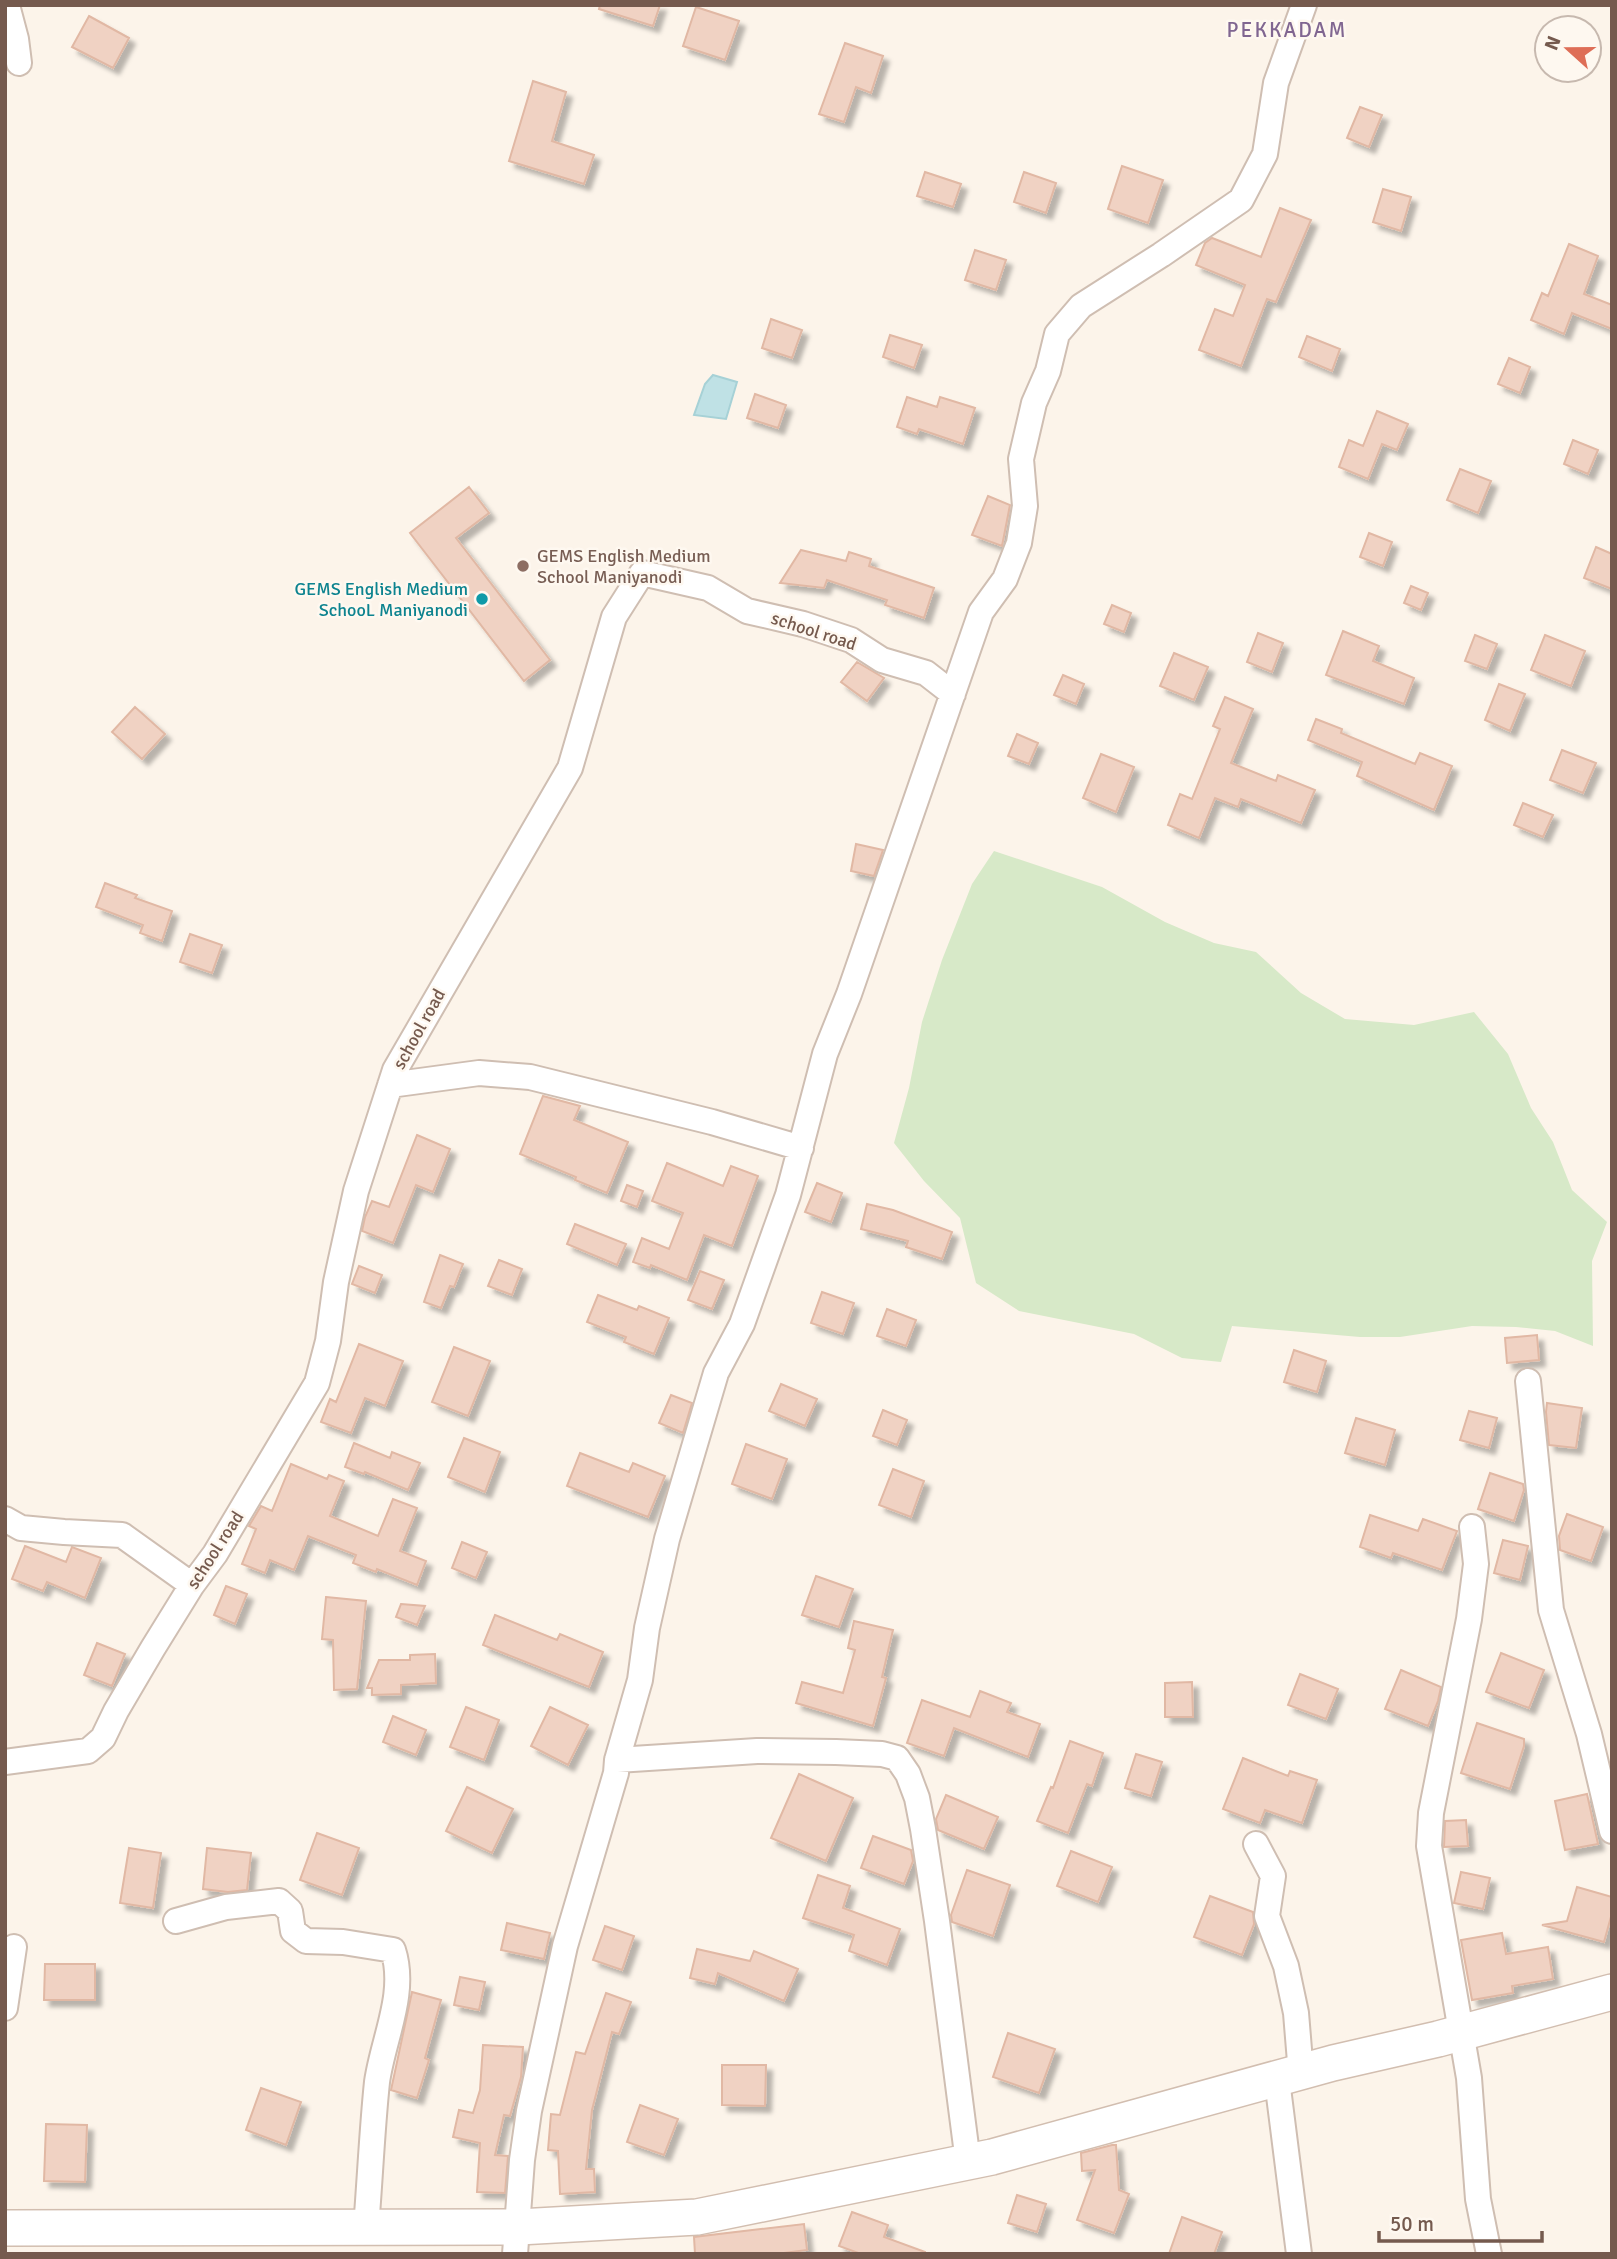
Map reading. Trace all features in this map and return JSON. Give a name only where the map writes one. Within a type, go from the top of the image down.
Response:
[{"type":"main road","points":[[6,2221],[366,2228],[517,2240],[697,2217],[968,2162],[1333,2063],[1461,2033],[1612,1992]]},
{"type":"street","points":[[7,5],[19,63]]},
{"type":"street","points":[[517,2240],[522,2160],[529,2111],[565,1945],[616,1773],[617,1760],[640,1680],[647,1628],[667,1539],[716,1373],[742,1324],[788,1195],[825,1054],[849,993],[981,612],[1005,579],[1018,543],[1025,506],[1021,459],[1034,403],[1048,371],[1057,334],[1081,306],[1241,200],[1265,155],[1276,83],[1304,5]]},
{"type":"street","name":"school road","points":[[5,1762],[88,1751],[103,1738],[141,1669],[192,1586],[215,1555],[317,1383],[328,1341],[335,1282],[356,1191],[395,1070],[570,768],[614,617],[642,573],[708,588],[747,611],[803,624],[851,640],[882,660],[926,673],[953,694]]},
{"type":"street","points":[[390,1085],[479,1073],[530,1077],[712,1122],[801,1148]]},
{"type":"street","points":[[1528,1381],[1551,1610],[1589,1734],[1612,1831]]},
{"type":"street","points":[[5,1519],[20,1528],[122,1535],[192,1586]]},
{"type":"street","points":[[1472,1527],[1476,1564],[1469,1619],[1430,1813],[1429,1846],[1469,2078],[1478,2199],[1489,2254]]},
{"type":"street","points":[[617,1760],[757,1751],[848,1752],[882,1754],[897,1758],[908,1774],[917,1798],[923,1829],[968,2162]]},
{"type":"street","points":[[1256,1844],[1273,1875],[1268,1916],[1286,1966],[1293,2001],[1289,2077],[1299,2254]]},
{"type":"street","points":[[176,1921],[226,1907],[279,1901],[290,1911],[293,1931],[306,1941],[342,1942],[393,1950],[398,1966],[392,2017],[377,2080],[366,2228]]},
{"type":"street","points":[[5,2008],[14,1947]]},
{"type":"green space","points":[[994,851],[1102,887],[1165,922],[1214,943],[1256,952],[1301,993],[1345,1019],[1414,1025],[1474,1012],[1508,1054],[1531,1108],[1553,1142],[1572,1190],[1607,1222],[1592,1261],[1593,1346],[1555,1331],[1516,1327],[1472,1326],[1400,1337],[1360,1337],[1232,1326],[1221,1362],[1182,1358],[1134,1334],[1019,1311],[976,1283],[960,1218],[924,1181],[894,1143],[909,1088],[922,1022],[942,960],[972,884]]},
{"type":"water","points":[[713,375],[737,382],[726,419],[694,415],[705,384]]},
{"type":"building","points":[[600,5],[660,5],[653,26],[599,9]]},
{"type":"building","points":[[696,7],[739,21],[725,60],[683,46]]},
{"type":"building","points":[[89,16],[129,38],[113,68],[72,47]]},
{"type":"building","points":[[845,43],[883,56],[871,93],[856,87],[844,122],[819,114]]},
{"type":"building","points":[[533,81],[566,92],[552,141],[594,155],[584,184],[509,161]]},
{"type":"building","points":[[1360,107],[1382,115],[1369,147],[1347,138]]},
{"type":"building","points":[[1122,166],[1163,180],[1148,223],[1108,209]]},
{"type":"building","points":[[925,172],[961,184],[953,207],[917,196]]},
{"type":"building","points":[[1024,172],[1056,183],[1046,213],[1014,202]]},
{"type":"building","points":[[1383,189],[1411,197],[1401,231],[1373,222]]},
{"type":"building","points":[[1280,208],[1311,220],[1276,302],[1267,299],[1241,366],[1199,350],[1215,309],[1233,316],[1245,285],[1196,265],[1205,243],[1212,238],[1261,257]]},
{"type":"building","points":[[1569,244],[1598,256],[1584,294],[1612,305],[1612,329],[1572,313],[1564,334],[1531,320],[1542,293],[1548,296]]},
{"type":"building","points":[[975,250],[1006,260],[996,290],[965,280]]},
{"type":"building","points":[[771,319],[802,330],[792,358],[762,348]]},
{"type":"building","points":[[890,335],[922,345],[914,368],[883,357]]},
{"type":"building","points":[[1307,336],[1340,349],[1332,371],[1299,357]]},
{"type":"building","points":[[1509,358],[1530,367],[1520,393],[1498,384]]},
{"type":"building","points":[[755,394],[786,405],[778,428],[747,418]]},
{"type":"building","points":[[907,397],[937,407],[940,397],[975,408],[963,444],[919,429],[917,434],[897,427]]},
{"type":"building","points":[[1377,411],[1408,424],[1397,450],[1382,444],[1368,479],[1339,467],[1349,440],[1363,446]]},
{"type":"building","points":[[1573,440],[1598,450],[1588,474],[1564,464]]},
{"type":"building","points":[[1460,469],[1491,481],[1478,513],[1447,500]]},
{"type":"building","name":"GEMS English Medium SchooL Maniyanodi","points":[[469,487],[489,513],[456,538],[550,660],[524,681],[410,533]]},
{"type":"building","points":[[988,496],[1010,505],[1002,546],[972,535]]},
{"type":"building","points":[[1369,533],[1392,542],[1383,566],[1360,557]]},
{"type":"building","points":[[1596,547],[1612,554],[1612,589],[1584,578]]},
{"type":"building","points":[[801,550],[846,561],[849,552],[871,559],[869,566],[934,588],[924,618],[885,605],[887,600],[827,580],[824,588],[780,583]]},
{"type":"building","points":[[1411,586],[1428,593],[1421,610],[1404,603]]},
{"type":"building","points":[[1112,605],[1131,613],[1124,632],[1104,624]]},
{"type":"building","points":[[1343,631],[1379,646],[1373,661],[1414,678],[1404,704],[1326,675]]},
{"type":"building","points":[[1258,633],[1283,643],[1272,672],[1247,662]]},
{"type":"building","points":[[1475,635],[1497,644],[1487,669],[1465,661]]},
{"type":"building","points":[[1545,635],[1585,651],[1571,686],[1531,670]]},
{"type":"building","points":[[1174,653],[1208,667],[1194,700],[1160,686]]},
{"type":"building","points":[[857,662],[884,678],[867,701],[841,682]]},
{"type":"building","points":[[1063,675],[1084,684],[1076,704],[1054,695]]},
{"type":"building","points":[[1499,684],[1525,694],[1510,731],[1485,720]]},
{"type":"building","points":[[1225,697],[1253,709],[1231,763],[1276,781],[1278,775],[1315,790],[1301,823],[1241,799],[1238,807],[1215,798],[1199,838],[1168,825],[1180,794],[1192,799],[1220,729],[1213,726]]},
{"type":"building","points":[[135,707],[165,734],[142,759],[112,732]]},
{"type":"building","points":[[1316,719],[1342,729],[1341,733],[1415,764],[1420,753],[1452,766],[1434,810],[1357,776],[1362,762],[1308,740]]},
{"type":"building","points":[[1017,734],[1038,743],[1029,764],[1008,756]]},
{"type":"building","points":[[1562,750],[1596,763],[1583,793],[1550,780]]},
{"type":"building","points":[[1101,754],[1134,767],[1116,812],[1083,798]]},
{"type":"building","points":[[1523,803],[1553,815],[1543,837],[1514,825]]},
{"type":"building","points":[[856,844],[883,850],[874,876],[851,871]]},
{"type":"building","points":[[105,883],[137,895],[135,898],[172,911],[162,941],[140,933],[143,925],[96,907]]},
{"type":"building","points":[[190,934],[222,945],[212,973],[180,962]]},
{"type":"building","points":[[543,1096],[580,1106],[574,1120],[628,1142],[607,1193],[520,1154]]},
{"type":"building","points":[[417,1135],[450,1149],[433,1192],[416,1185],[393,1243],[362,1231],[372,1201],[389,1207]]},
{"type":"building","points":[[667,1163],[723,1186],[731,1166],[758,1176],[732,1246],[704,1235],[687,1280],[651,1265],[650,1268],[633,1262],[642,1238],[669,1249],[683,1213],[652,1201]]},
{"type":"building","points":[[817,1183],[842,1193],[831,1222],[805,1212]]},
{"type":"building","points":[[627,1185],[643,1191],[637,1207],[621,1201]]},
{"type":"building","points":[[867,1204],[893,1210],[952,1232],[942,1259],[906,1247],[908,1241],[861,1229]]},
{"type":"building","points":[[575,1224],[626,1244],[617,1265],[567,1244]]},
{"type":"building","points":[[440,1255],[463,1264],[454,1287],[450,1286],[441,1308],[424,1302]]},
{"type":"building","points":[[499,1260],[522,1269],[512,1295],[488,1286]]},
{"type":"building","points":[[359,1266],[382,1275],[375,1293],[352,1284]]},
{"type":"building","points":[[700,1271],[724,1280],[712,1309],[688,1300]]},
{"type":"building","points":[[822,1292],[854,1303],[843,1334],[811,1323]]},
{"type":"building","points":[[598,1295],[637,1310],[639,1306],[669,1318],[654,1354],[624,1342],[626,1337],[587,1322]]},
{"type":"building","points":[[887,1309],[916,1320],[906,1346],[877,1336]]},
{"type":"building","points":[[1537,1335],[1539,1360],[1507,1363],[1505,1338]]},
{"type":"building","points":[[359,1344],[403,1361],[385,1406],[365,1398],[351,1433],[321,1422],[330,1399],[336,1402]]},
{"type":"building","points":[[454,1347],[490,1361],[468,1416],[432,1402]]},
{"type":"building","points":[[1294,1350],[1326,1361],[1317,1392],[1284,1382]]},
{"type":"building","points":[[781,1384],[817,1399],[805,1426],[769,1411]]},
{"type":"building","points":[[671,1395],[692,1403],[683,1433],[659,1423]]},
{"type":"building","points":[[1547,1403],[1582,1408],[1576,1448],[1549,1445]]},
{"type":"building","points":[[883,1410],[907,1420],[897,1445],[873,1436]]},
{"type":"building","points":[[1469,1411],[1497,1418],[1489,1448],[1460,1440]]},
{"type":"building","points":[[1356,1418],[1395,1430],[1385,1465],[1345,1453]]},
{"type":"building","points":[[464,1438],[500,1452],[485,1492],[448,1477]]},
{"type":"building","points":[[354,1443],[390,1458],[392,1452],[420,1463],[408,1490],[365,1472],[364,1474],[345,1467]]},
{"type":"building","points":[[746,1444],[787,1459],[772,1499],[732,1484]]},
{"type":"building","points":[[580,1453],[629,1472],[633,1463],[665,1476],[648,1517],[567,1486]]},
{"type":"building","points":[[291,1464],[327,1479],[329,1475],[344,1481],[330,1516],[378,1536],[393,1499],[417,1508],[400,1551],[426,1561],[417,1585],[377,1569],[376,1572],[353,1563],[356,1555],[308,1536],[294,1570],[270,1560],[265,1573],[242,1564],[256,1529],[249,1526],[261,1506],[272,1511]]},
{"type":"building","points":[[893,1469],[924,1481],[911,1517],[879,1505]]},
{"type":"building","points":[[1490,1473],[1523,1484],[1524,1490],[1514,1521],[1478,1509]]},
{"type":"building","points":[[1567,1514],[1603,1527],[1591,1561],[1560,1550],[1559,1536]]},
{"type":"building","points":[[1370,1515],[1418,1531],[1423,1519],[1457,1531],[1442,1570],[1393,1553],[1391,1558],[1360,1547]]},
{"type":"building","points":[[1503,1540],[1528,1546],[1520,1580],[1494,1573]]},
{"type":"building","points":[[462,1542],[487,1552],[476,1578],[452,1568]]},
{"type":"building","points":[[25,1546],[66,1562],[72,1547],[101,1558],[85,1598],[47,1582],[43,1591],[12,1579]]},
{"type":"building","points":[[816,1576],[853,1589],[839,1627],[802,1615]]},
{"type":"building","points":[[226,1586],[247,1594],[235,1624],[214,1615]]},
{"type":"building","points":[[326,1597],[366,1601],[357,1689],[334,1690],[333,1640],[322,1639]]},
{"type":"building","points":[[401,1604],[425,1606],[417,1625],[396,1617]]},
{"type":"building","points":[[495,1615],[557,1640],[560,1634],[603,1652],[589,1687],[483,1645]]},
{"type":"building","points":[[854,1621],[893,1630],[882,1677],[886,1678],[873,1726],[796,1703],[802,1682],[843,1693],[855,1650],[848,1648]]},
{"type":"building","points":[[97,1643],[125,1654],[112,1686],[84,1675]]},
{"type":"building","points":[[1501,1653],[1544,1670],[1529,1708],[1486,1692]]},
{"type":"building","points":[[435,1654],[436,1683],[401,1685],[401,1694],[372,1695],[372,1688],[367,1688],[379,1660],[410,1660],[410,1655]]},
{"type":"building","points":[[1401,1670],[1441,1687],[1428,1726],[1385,1709]]},
{"type":"building","points":[[1300,1674],[1338,1689],[1326,1719],[1288,1705]]},
{"type":"building","points":[[1192,1682],[1193,1717],[1165,1717],[1165,1683]]},
{"type":"building","points":[[980,1691],[1011,1703],[1007,1712],[1040,1724],[1028,1757],[954,1728],[944,1756],[907,1743],[922,1700],[970,1717]]},
{"type":"building","points":[[466,1707],[499,1720],[484,1760],[450,1747]]},
{"type":"building","points":[[550,1707],[588,1725],[568,1765],[531,1746]]},
{"type":"building","points":[[393,1716],[426,1730],[416,1755],[383,1742]]},
{"type":"building","points":[[1477,1723],[1524,1739],[1510,1789],[1461,1773]]},
{"type":"building","points":[[1070,1741],[1103,1753],[1092,1786],[1087,1784],[1068,1833],[1037,1821],[1051,1787],[1053,1788]]},
{"type":"building","points":[[1136,1754],[1162,1762],[1151,1796],[1125,1788]]},
{"type":"building","points":[[1243,1758],[1288,1776],[1290,1771],[1317,1780],[1302,1823],[1265,1810],[1260,1823],[1223,1809]]},
{"type":"building","points":[[799,1774],[853,1798],[826,1861],[771,1838]]},
{"type":"building","points":[[467,1787],[513,1809],[492,1853],[446,1831]]},
{"type":"building","points":[[1587,1794],[1598,1844],[1565,1850],[1555,1801]]},
{"type":"building","points":[[946,1795],[998,1817],[984,1849],[938,1830],[936,1819]]},
{"type":"building","points":[[1466,1820],[1468,1846],[1444,1847],[1445,1821]]},
{"type":"building","points":[[317,1833],[359,1848],[342,1895],[300,1880]]},
{"type":"building","points":[[873,1836],[911,1850],[913,1861],[904,1884],[861,1868]]},
{"type":"building","points":[[129,1848],[161,1853],[153,1908],[120,1903]]},
{"type":"building","points":[[207,1848],[251,1853],[247,1890],[228,1892],[203,1889]]},
{"type":"building","points":[[1071,1851],[1112,1867],[1098,1902],[1057,1886]]},
{"type":"building","points":[[967,1870],[1010,1885],[993,1936],[952,1922],[951,1915]]},
{"type":"building","points":[[1461,1872],[1490,1878],[1483,1909],[1454,1903]]},
{"type":"building","points":[[818,1875],[850,1886],[843,1908],[900,1929],[887,1965],[849,1951],[854,1935],[803,1918]]},
{"type":"building","points":[[1577,1887],[1612,1897],[1612,1913],[1604,1942],[1542,1925],[1567,1921]]},
{"type":"building","points":[[1210,1896],[1253,1912],[1254,1924],[1242,1955],[1194,1937]]},
{"type":"building","points":[[507,1923],[550,1933],[544,1959],[501,1950]]},
{"type":"building","points":[[605,1926],[634,1936],[622,1970],[593,1960]]},
{"type":"building","points":[[1502,1933],[1506,1954],[1548,1947],[1553,1979],[1512,1986],[1513,1993],[1472,2000],[1461,1940]]},
{"type":"building","points":[[697,1949],[750,1961],[754,1951],[798,1969],[784,2001],[718,1973],[715,1984],[690,1978]]},
{"type":"building","points":[[45,1964],[95,1964],[95,2000],[44,2000]]},
{"type":"building","points":[[460,1977],[485,1982],[479,2010],[454,2005]]},
{"type":"building","points":[[412,1992],[441,2000],[425,2058],[429,2060],[417,2098],[391,2090]]},
{"type":"building","points":[[606,1993],[631,2002],[619,2034],[612,2032],[592,2110],[586,2169],[594,2169],[595,2192],[560,2194],[558,2151],[548,2150],[551,2114],[560,2115],[576,2052],[585,2054]]},
{"type":"building","points":[[1008,2033],[1055,2049],[1039,2093],[993,2077]]},
{"type":"building","points":[[483,2045],[523,2047],[521,2077],[510,2116],[504,2115],[495,2155],[508,2156],[505,2193],[477,2192],[480,2143],[453,2137],[459,2110],[473,2113],[480,2090]]},
{"type":"building","points":[[722,2065],[766,2065],[765,2106],[722,2105]]},
{"type":"building","points":[[261,2088],[301,2102],[286,2145],[246,2130]]},
{"type":"building","points":[[640,2105],[678,2119],[664,2155],[627,2142]]},
{"type":"building","points":[[46,2124],[87,2125],[85,2182],[44,2181]]},
{"type":"building","points":[[1116,2145],[1119,2190],[1129,2194],[1114,2233],[1077,2220],[1095,2170],[1082,2171],[1081,2153]]},
{"type":"building","points":[[1017,2195],[1046,2204],[1037,2232],[1008,2223]]},
{"type":"building","points":[[852,2212],[888,2225],[884,2237],[925,2254],[861,2254],[839,2246]]},
{"type":"building","points":[[1182,2217],[1222,2232],[1214,2254],[1169,2254]]},
{"type":"building","points":[[804,2224],[807,2250],[776,2254],[695,2254],[694,2237]]},
{"type":"place","name":"GEMS English Medium School Maniyanodi","points":[[523,566]]},
{"type":"place","name":"GEMS English Medium SchooL Maniyanodi","points":[[482,599]]},
{"type":"district","name":"PEKKADAM","points":[[1287,30]]}]
